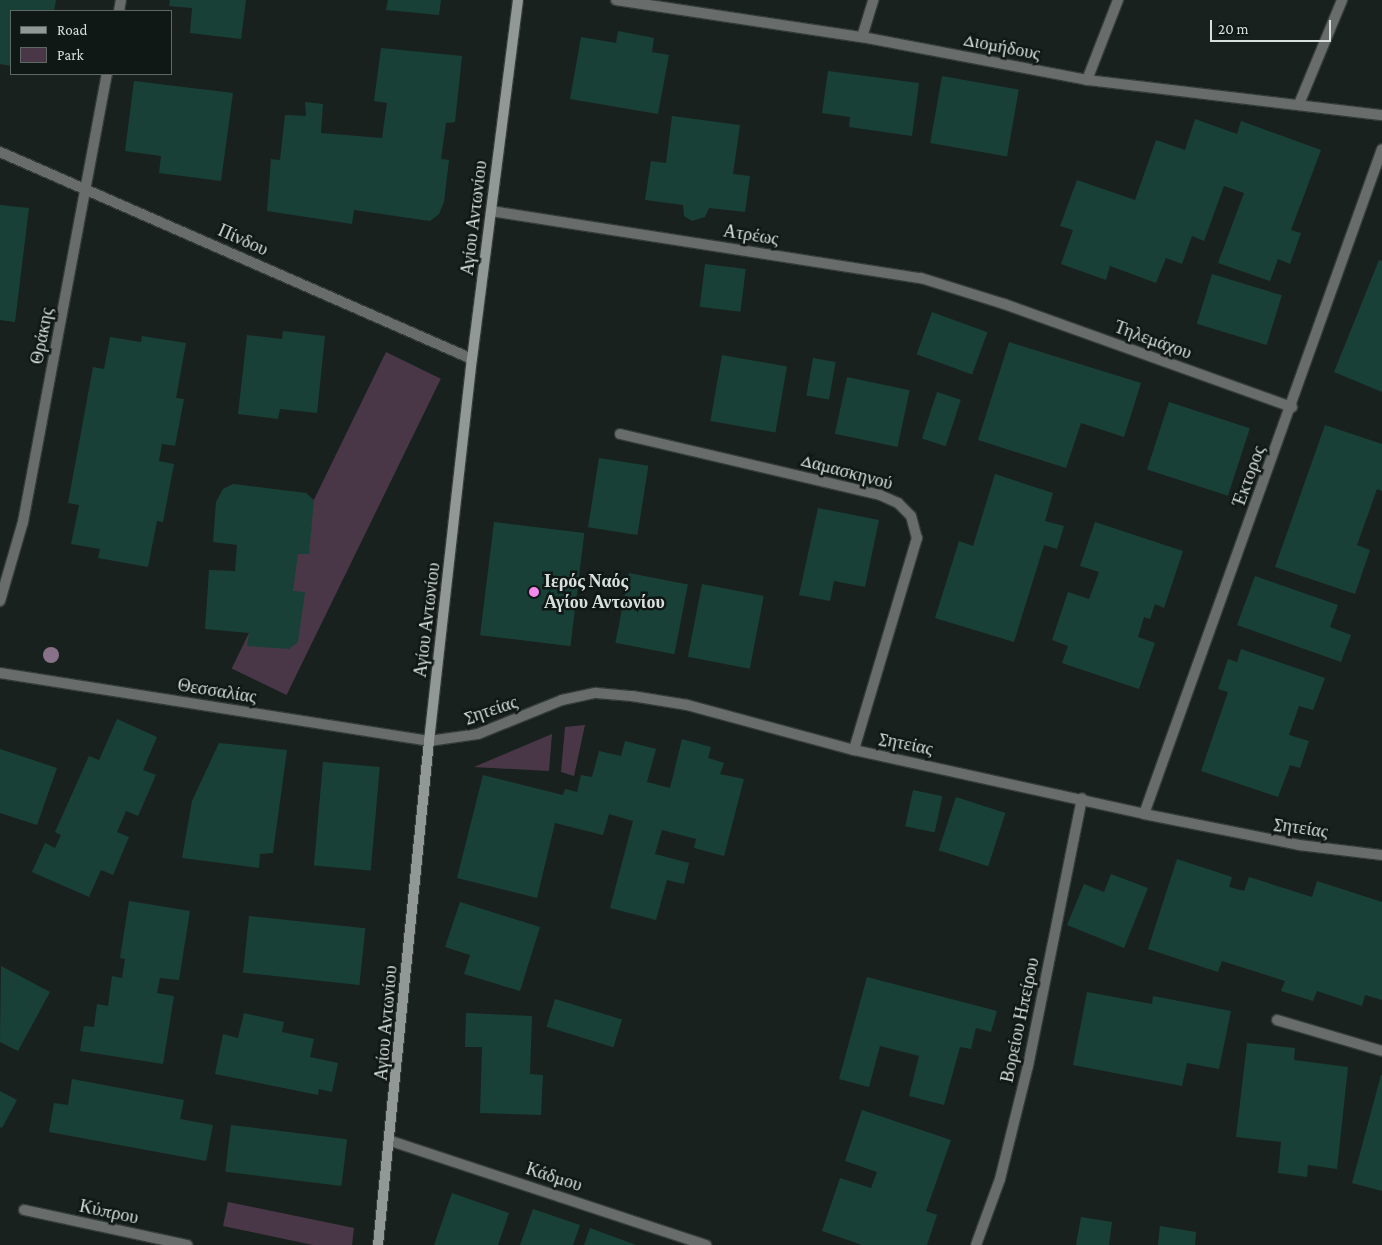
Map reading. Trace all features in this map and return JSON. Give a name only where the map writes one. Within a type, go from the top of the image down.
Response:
[{"type":"street","name":"Αγίου Αντωνίου","points":[[378,1245],[391,1141],[429,741],[472,360],[518,0]]},
{"type":"street","name":"Διομήδους","points":[[616,0],[862,37],[1088,80],[1382,115]]},
{"type":"street","points":[[862,37],[873,0]]},
{"type":"street","points":[[1088,80],[1118,0]]},
{"type":"street","points":[[1299,104],[1342,0]]},
{"type":"street","name":"Θράκης","points":[[0,601],[24,522],[107,75]]},
{"type":"street","name":"Έκτορος","points":[[1144,814],[1292,407],[1382,149]]},
{"type":"street","name":"Πίνδου","points":[[0,152],[86,188],[472,360]]},
{"type":"street","name":"Ατρέως","points":[[491,211],[921,278],[1004,304]]},
{"type":"street","name":"Τηλεμάχου","points":[[1004,304],[1292,407]]},
{"type":"street","name":"Δαμασκηνού","points":[[620,434],[880,496],[898,503],[911,516],[918,538],[854,750]]},
{"type":"street","name":"Θεσσαλίας","points":[[0,673],[429,741]]},
{"type":"street","name":"Σητείας","points":[[429,741],[478,734],[562,700],[596,693],[687,705],[854,750],[1082,798],[1144,814],[1299,845],[1382,855]]},
{"type":"street","name":"Βορείου Ηπείρου","points":[[976,1245],[1000,1179],[1028,1066],[1082,798]]},
{"type":"street","points":[[1277,1020],[1382,1051]]},
{"type":"street","name":"Κάδμου","points":[[391,1141],[706,1245]]},
{"type":"street","name":"Κύπρου","points":[[24,1210],[187,1245]]},
{"type":"green space","points":[[386,352],[441,379],[287,695],[232,668]]},
{"type":"green space","points":[[585,725],[574,776],[561,772],[565,727]]},
{"type":"green space","points":[[552,734],[549,771],[474,767]]},
{"type":"green space","points":[[228,1202],[354,1228],[352,1245],[313,1245],[223,1226]]},
{"type":"building","points":[[0,0],[56,0],[54,10],[10,10],[10,66],[0,64]]},
{"type":"building","points":[[170,0],[246,0],[241,39],[190,33],[192,8],[169,6]]},
{"type":"building","points":[[388,0],[441,0],[439,15],[386,10]]},
{"type":"building","points":[[618,31],[654,38],[652,52],[669,55],[658,114],[570,99],[581,37],[616,43]]},
{"type":"building","points":[[381,48],[462,56],[455,122],[446,123],[441,159],[449,160],[444,202],[439,214],[430,221],[354,210],[352,224],[267,211],[271,159],[280,160],[285,115],[306,116],[305,102],[323,104],[321,133],[382,138],[387,103],[374,101]]},
{"type":"building","points":[[828,71],[919,83],[912,136],[849,127],[850,117],[822,113]]},
{"type":"building","points":[[942,76],[1019,90],[1007,157],[930,143]]},
{"type":"building","points":[[134,81],[233,93],[221,181],[159,173],[161,156],[125,151]]},
{"type":"building","points":[[672,116],[740,125],[733,174],[750,176],[745,212],[709,208],[705,217],[692,221],[684,216],[683,205],[645,200],[651,161],[666,163]]},
{"type":"building","points":[[1195,119],[1237,134],[1241,121],[1321,150],[1291,230],[1301,233],[1290,264],[1278,259],[1270,281],[1218,263],[1244,193],[1224,186],[1204,241],[1192,236],[1182,264],[1166,258],[1156,283],[1110,266],[1106,280],[1061,264],[1073,230],[1060,226],[1077,180],[1135,200],[1156,140],[1185,150]]},
{"type":"building","points":[[0,205],[29,208],[15,322],[0,320]]},
{"type":"building","points":[[1379,260],[1382,261],[1382,392],[1334,372]]},
{"type":"building","points":[[705,264],[746,269],[740,312],[700,307]]},
{"type":"building","points":[[1212,274],[1282,295],[1267,345],[1197,324]]},
{"type":"building","points":[[932,312],[987,332],[972,374],[917,354]]},
{"type":"building","points":[[283,331],[325,336],[317,413],[280,409],[278,419],[238,414],[247,335],[282,339]]},
{"type":"building","points":[[142,336],[186,343],[176,398],[184,399],[175,446],[162,444],[159,461],[174,464],[163,522],[157,521],[148,567],[98,558],[100,549],[71,544],[79,505],[68,503],[93,367],[104,369],[110,337],[141,342]]},
{"type":"building","points":[[1009,342],[1141,383],[1124,437],[1081,423],[1066,468],[978,440]]},
{"type":"building","points":[[722,355],[787,366],[775,432],[710,421]]},
{"type":"building","points":[[813,358],[836,362],[829,399],[806,395]]},
{"type":"building","points":[[847,377],[910,390],[898,447],[835,434]]},
{"type":"building","points":[[937,392],[961,400],[946,446],[922,439]]},
{"type":"building","points":[[1169,402],[1250,428],[1228,496],[1147,470]]},
{"type":"building","points":[[1325,425],[1382,444],[1382,491],[1377,489],[1357,545],[1370,550],[1355,594],[1275,567]]},
{"type":"building","points":[[599,458],[648,466],[637,535],[588,527]]},
{"type":"building","points":[[995,474],[1053,493],[1045,521],[1064,526],[1057,549],[1044,545],[1014,642],[935,618],[959,541],[973,546]]},
{"type":"building","points":[[233,484],[306,493],[314,500],[309,554],[298,554],[293,591],[305,592],[298,642],[289,649],[247,646],[249,633],[205,629],[209,570],[235,571],[237,545],[213,542],[216,502],[223,489]]},
{"type":"building","points":[[818,508],[879,520],[865,587],[834,581],[830,601],[799,595]]},
{"type":"building","name":"Ιερός Ναός Αγίου Αντωνίου","points":[[494,522],[584,533],[570,646],[480,635]]},
{"type":"building","points":[[1095,522],[1183,551],[1164,608],[1155,604],[1150,619],[1144,617],[1138,637],[1155,643],[1139,689],[1062,663],[1068,646],[1052,640],[1068,592],[1089,599],[1099,572],[1080,566]]},
{"type":"building","points":[[629,573],[688,584],[674,654],[615,643]]},
{"type":"building","points":[[1255,576],[1338,605],[1330,627],[1351,635],[1341,662],[1237,625]]},
{"type":"building","points":[[702,584],[764,596],[750,669],[688,657]]},
{"type":"building","points":[[1241,649],[1325,678],[1313,710],[1299,706],[1289,735],[1309,741],[1300,768],[1290,765],[1278,797],[1201,771],[1228,692],[1218,689],[1228,659],[1237,662]]},
{"type":"building","points":[[117,719],[157,737],[143,770],[156,775],[138,816],[126,811],[117,832],[129,837],[113,875],[101,870],[89,897],[32,872],[45,843],[55,848],[61,835],[55,832],[89,756],[99,760]]},
{"type":"building","points":[[682,739],[711,747],[708,758],[724,763],[720,774],[744,779],[724,856],[694,848],[696,839],[662,830],[655,854],[689,863],[684,884],[667,880],[656,920],[610,908],[633,821],[609,814],[603,835],[555,823],[537,898],[457,878],[483,775],[563,795],[565,789],[577,792],[581,775],[592,777],[599,751],[621,756],[625,741],[656,749],[647,782],[670,788]]},
{"type":"building","points":[[219,743],[287,750],[273,853],[260,854],[259,868],[182,858],[192,801]]},
{"type":"building","points":[[0,749],[57,768],[37,825],[0,813]]},
{"type":"building","points":[[323,762],[380,767],[371,871],[314,866]]},
{"type":"building","points":[[913,790],[942,796],[935,832],[905,826]]},
{"type":"building","points":[[956,797],[1005,813],[988,866],[939,850]]},
{"type":"building","points":[[1177,859],[1232,877],[1229,887],[1244,891],[1249,877],[1312,897],[1317,881],[1382,902],[1382,1000],[1365,995],[1362,1006],[1317,991],[1313,1001],[1281,991],[1285,981],[1222,961],[1218,972],[1148,949]]},
{"type":"building","points":[[1111,874],[1148,888],[1124,948],[1067,925],[1084,884],[1104,892]]},
{"type":"building","points":[[129,901],[190,911],[179,980],[160,978],[157,993],[174,996],[163,1064],[80,1051],[84,1026],[94,1027],[97,1004],[108,1006],[112,976],[122,978],[125,959],[120,958]]},
{"type":"building","points":[[460,902],[540,927],[520,991],[464,974],[470,955],[445,947]]},
{"type":"building","points":[[249,916],[365,928],[359,985],[243,973]]},
{"type":"building","points":[[1,966],[50,992],[18,1051],[0,1042]]},
{"type":"building","points":[[867,977],[997,1011],[991,1032],[976,1028],[971,1049],[960,1047],[944,1105],[909,1096],[919,1056],[880,1046],[869,1087],[839,1079]]},
{"type":"building","points":[[1087,992],[1152,1004],[1153,996],[1231,1011],[1219,1069],[1187,1063],[1182,1086],[1073,1065]]},
{"type":"building","points":[[555,999],[622,1019],[613,1047],[547,1027]]},
{"type":"building","points":[[244,1013],[284,1022],[282,1032],[314,1039],[310,1057],[338,1063],[332,1092],[319,1089],[318,1095],[215,1074],[223,1034],[238,1038]]},
{"type":"building","points":[[466,1013],[532,1016],[530,1074],[543,1075],[541,1115],[480,1113],[482,1047],[465,1047]]},
{"type":"building","points":[[1247,1043],[1295,1048],[1294,1060],[1348,1067],[1337,1169],[1308,1165],[1307,1177],[1278,1173],[1281,1142],[1236,1137]]},
{"type":"building","points":[[1382,1075],[1382,1191],[1352,1183]]},
{"type":"building","points":[[72,1079],[184,1100],[180,1119],[213,1125],[206,1161],[49,1132],[54,1103],[68,1105]]},
{"type":"building","points":[[0,1091],[17,1100],[2,1128],[0,1127]]},
{"type":"building","points":[[862,1110],[951,1140],[926,1211],[937,1215],[927,1245],[862,1245],[822,1231],[840,1178],[871,1188],[877,1172],[845,1161]]},
{"type":"building","points":[[231,1125],[347,1139],[341,1186],[225,1172]]},
{"type":"building","points":[[452,1193],[509,1213],[498,1245],[434,1245]]},
{"type":"building","points":[[533,1209],[580,1225],[573,1245],[520,1245]]},
{"type":"building","points":[[1081,1217],[1112,1222],[1109,1245],[1076,1245]]},
{"type":"building","points":[[1160,1226],[1196,1232],[1195,1245],[1158,1245]]},
{"type":"building","points":[[590,1228],[636,1245],[584,1245]]},
{"type":"place","name":"Ιερός Ναός Αγίου Αντωνίου","points":[[534,592]]}]
